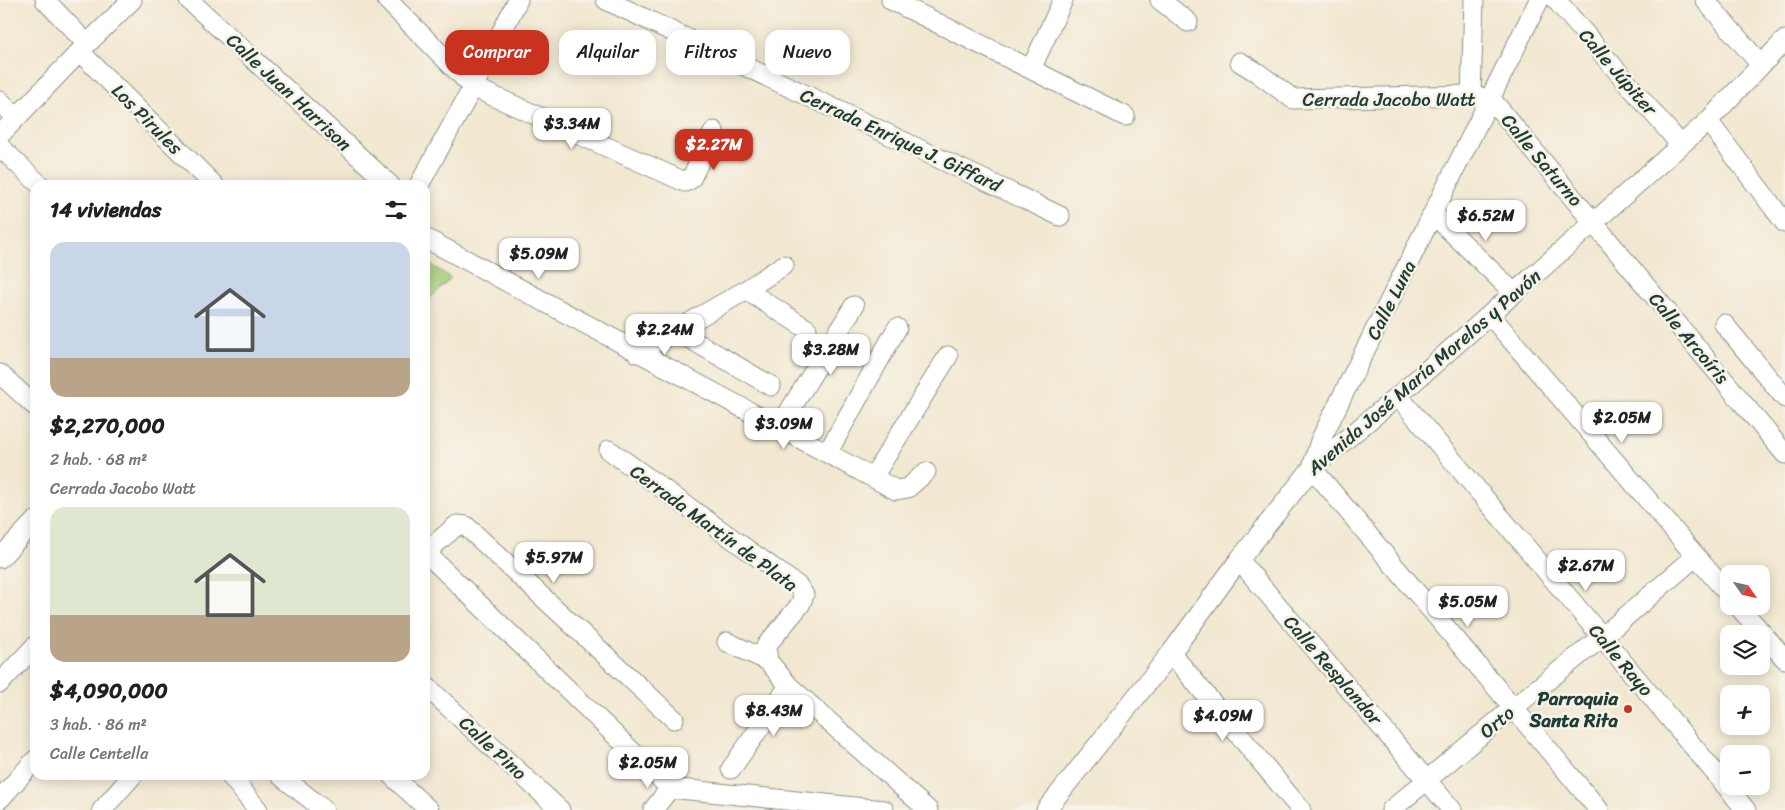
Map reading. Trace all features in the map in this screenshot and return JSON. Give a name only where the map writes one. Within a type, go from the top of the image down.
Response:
[{"type":"street","name":"Los Pirules","points":[[45,0],[83,48],[209,180]]},
{"type":"street","name":"Calle Juan Harrison","points":[[189,0],[385,180]]},
{"type":"street","points":[[387,0],[473,87],[684,182],[691,179],[714,131]]},
{"type":"street","points":[[422,180],[518,0]]},
{"type":"street","name":"Cerrada Enrique J. Giffard","points":[[606,0],[1060,216]]},
{"type":"street","points":[[891,0],[1125,116]]},
{"type":"street","points":[[1031,69],[1063,0]]},
{"type":"street","points":[[1160,0],[1188,22]]},
{"type":"street","points":[[1471,95],[1474,0]]},
{"type":"street","name":"Calle Luna","points":[[1312,468],[1320,441],[1434,215],[1539,0]]},
{"type":"street","name":"Calle Júpiter","points":[[1556,0],[1680,144]]},
{"type":"street","points":[[1706,0],[1762,66]]},
{"type":"street","points":[[0,136],[126,2]]},
{"type":"street","name":"Avenida José María Morelos y Pavón","points":[[1046,810],[1171,653],[1239,560],[1312,468],[1398,396],[1708,121],[1785,40]]},
{"type":"street","name":"Cerrada Jacobo Watt","points":[[1240,62],[1258,72],[1293,99],[1471,95],[1490,99]]},
{"type":"street","name":"Calle Saturno","points":[[1490,99],[1593,222]]},
{"type":"street","points":[[0,101],[16,118]]},
{"type":"street","points":[[1708,121],[1785,223]]},
{"type":"street","points":[[0,147],[35,180]]},
{"type":"street","points":[[1434,215],[1514,293]]},
{"type":"street","name":"Calle Arcoíris","points":[[1593,222],[1781,442]]},
{"type":"street","points":[[430,241],[896,490],[908,488],[926,472]]},
{"type":"street","points":[[638,353],[746,290],[784,265]]},
{"type":"street","points":[[746,290],[807,329]]},
{"type":"street","points":[[779,428],[854,306]]},
{"type":"street","points":[[1490,315],[1720,585]]},
{"type":"street","points":[[1724,324],[1785,398]]},
{"type":"street","points":[[828,452],[897,328]]},
{"type":"street","points":[[675,330],[771,386]]},
{"type":"street","points":[[873,477],[948,356]]},
{"type":"street","points":[[0,374],[30,401]]},
{"type":"street","name":"Calle Rayo","points":[[1398,396],[1746,810]]},
{"type":"street","name":"Cerrada Martín de Plata","points":[[608,450],[798,586],[804,595],[800,605],[766,646],[768,662]]},
{"type":"street","points":[[1312,468],[1599,810]]},
{"type":"street","points":[[430,549],[457,525],[466,526],[674,718]]},
{"type":"street","points":[[0,558],[30,526]]},
{"type":"street","name":"Orto","points":[[1391,810],[1513,708],[1602,637],[1695,556]]},
{"type":"street","points":[[430,558],[670,788],[884,810]]},
{"type":"street","name":"Calle Resplandor","points":[[1239,560],[1452,810]]},
{"type":"street","points":[[1746,615],[1785,659]]},
{"type":"street","points":[[727,642],[768,662],[789,686],[928,810]]},
{"type":"street","points":[[0,683],[30,653]]},
{"type":"street","points":[[1171,653],[1301,810]]},
{"type":"street","points":[[731,769],[789,686]]},
{"type":"street","name":"Calle Pino","points":[[430,691],[560,810]]},
{"type":"street","points":[[0,799],[30,766]]},
{"type":"street","points":[[102,810],[129,780]]},
{"type":"street","points":[[234,780],[258,810]]},
{"type":"street","points":[[286,780],[323,809]]},
{"type":"street","points":[[396,780],[429,810]]},
{"type":"street","points":[[653,810],[670,788]]},
{"type":"green space","points":[[430,264],[451,278],[430,298]]},
{"type":"place","name":"Parroquia Santa Rita","points":[[1628,709]]}]
